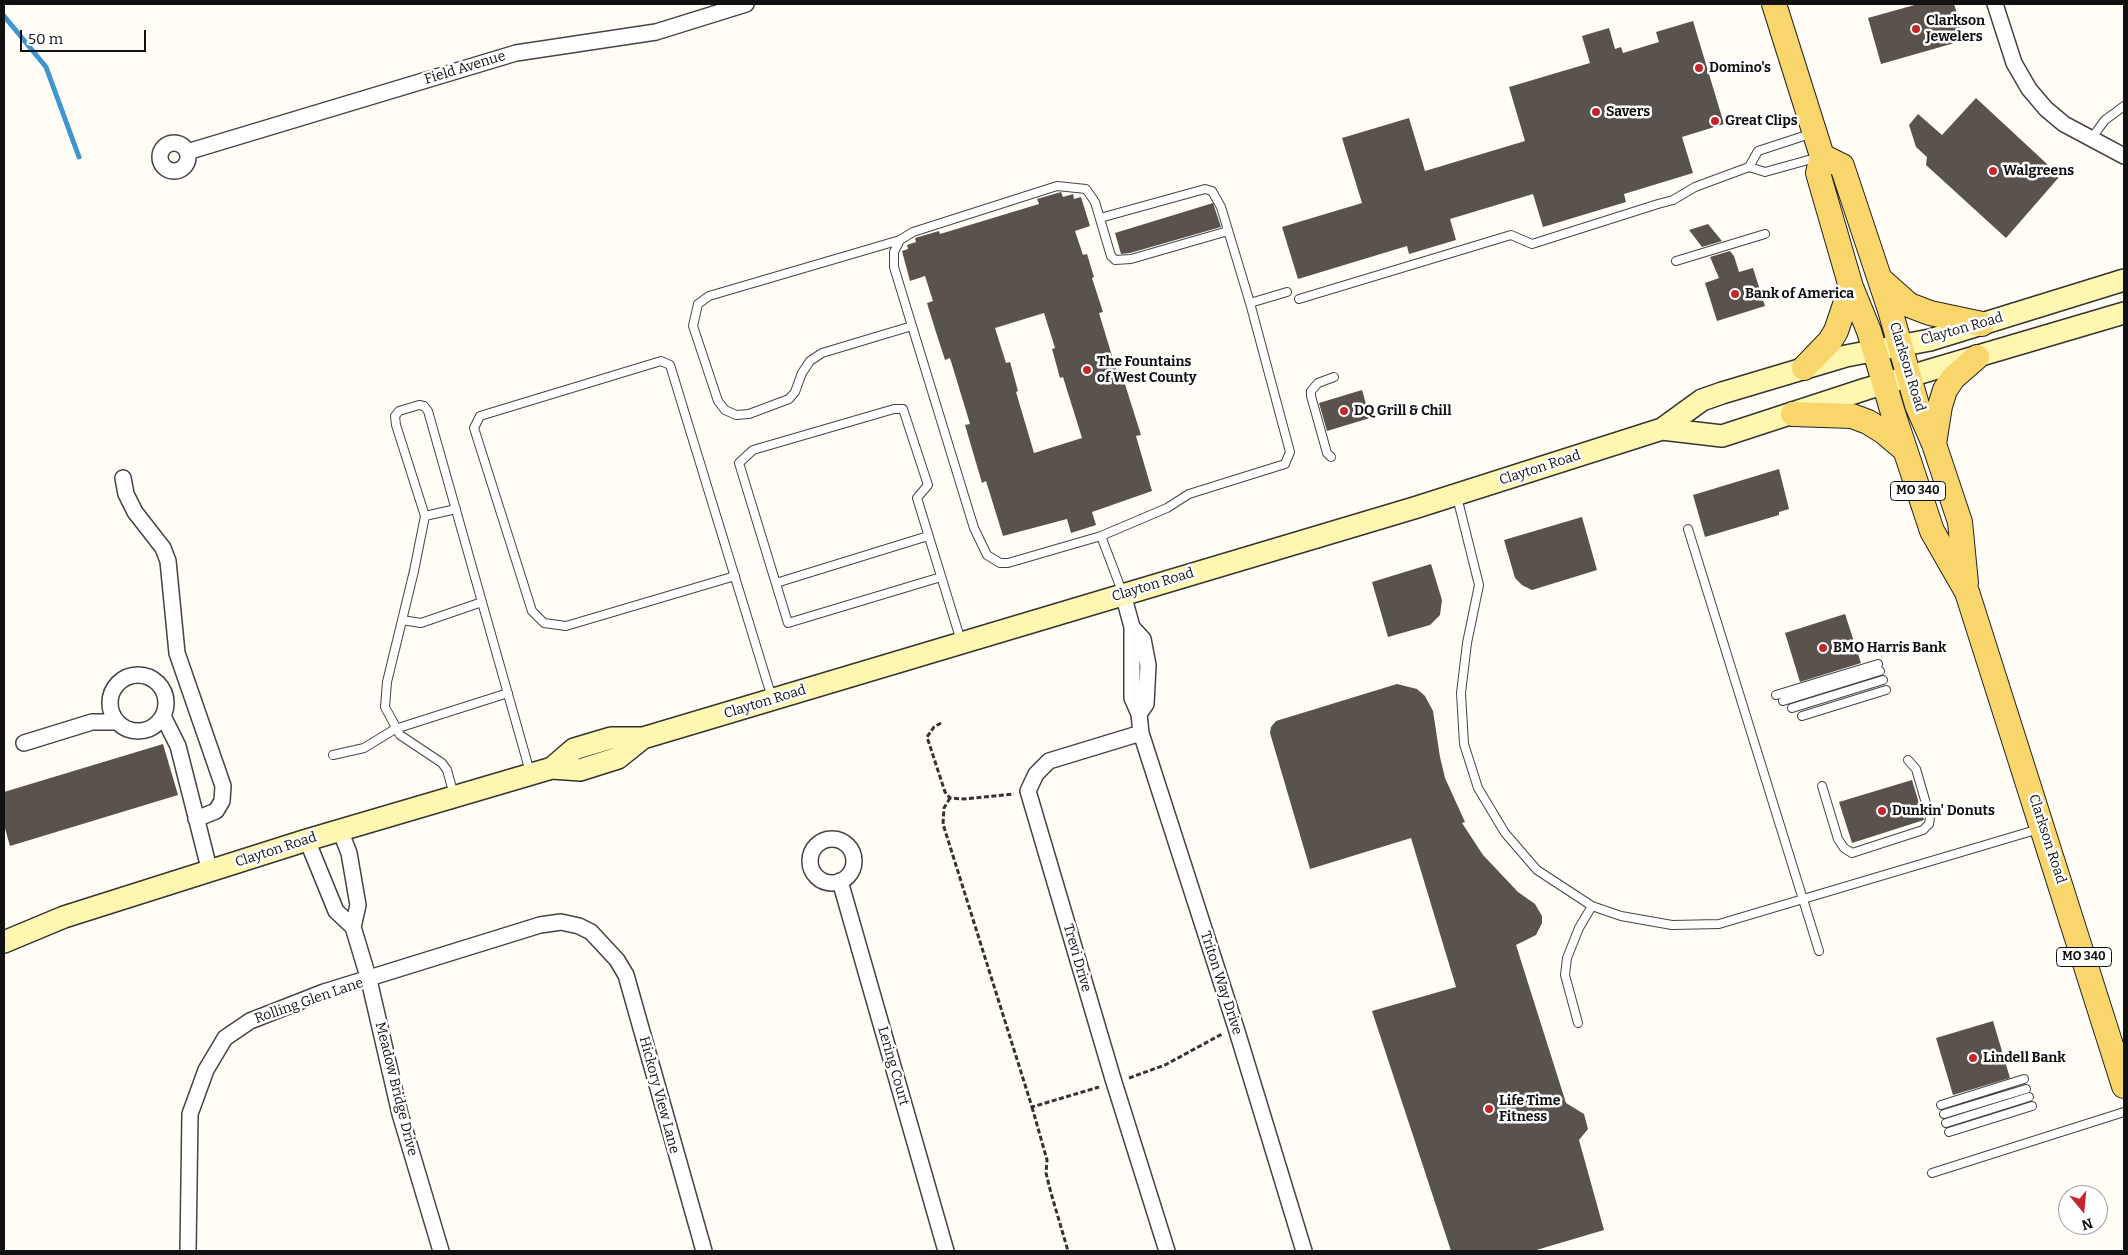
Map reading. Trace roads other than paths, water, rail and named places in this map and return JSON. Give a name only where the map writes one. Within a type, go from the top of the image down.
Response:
[{"type":"main road","name":"Clarkson Road","points":[[1774,4],[1822,156],[1818,172],[1851,287],[1875,350],[1904,449],[1932,532],[1967,592]]},
{"type":"main road","name":"Clarkson Road","points":[[1822,156],[1842,166],[1879,278],[1917,405],[1934,444],[1960,522],[1967,592],[2124,1086]]},
{"type":"main road","points":[[1879,278],[1909,305],[1930,313],[1982,324]]},
{"type":"main road","name":"Clayton Road","points":[[4,942],[64,917],[307,840],[552,768],[574,749],[611,738],[643,738],[1456,495],[1662,429],[1702,400],[1804,368],[1875,350],[1930,340],[2124,280]]},
{"type":"main road","points":[[1804,368],[1830,341],[1836,331],[1851,287]]},
{"type":"main road","name":"Clayton Road","points":[[1662,429],[1722,436],[1884,384],[2124,313]]},
{"type":"main road","points":[[1934,444],[1940,406],[1946,390],[1952,378],[1977,358]]},
{"type":"main road","points":[[1793,414],[1852,416],[1884,432],[1904,449]]},
{"type":"street","name":"Field Avenue","points":[[187,152],[516,53],[656,32],[746,4]]},
{"type":"street","points":[[1995,4],[2014,63],[2029,89],[2046,109],[2064,124],[2090,140],[2124,156]]},
{"type":"street","points":[[123,478],[126,494],[135,512],[164,548],[168,561],[177,653],[219,769],[223,786],[222,801],[216,811],[196,820]]},
{"type":"street","name":"Triton Way Drive","points":[[1123,594],[1132,627],[1143,639],[1148,665],[1146,704],[1139,714],[1141,734],[1236,1028],[1304,1251]]},
{"type":"street","points":[[24,743],[92,722],[117,722],[132,730],[141,731],[157,723],[163,716],[166,700],[164,691],[152,679],[136,675],[120,682],[111,696],[110,705],[117,722]]},
{"type":"street","points":[[163,716],[178,746],[210,872]]},
{"type":"street","name":"Trevi Drive","points":[[1141,734],[1049,761],[1036,774],[1028,791],[1114,1083],[1167,1251]]},
{"type":"street","name":"Meadow Bridge Drive","points":[[340,830],[349,853],[358,905],[353,927],[369,980],[400,1114],[441,1251]]},
{"type":"street","name":"Meadow Bridge Drive","points":[[307,840],[336,911],[353,927]]},
{"type":"street","name":"Lering Court","points":[[840,881],[946,1251]]},
{"type":"street","name":"Rolling Glen Lane","points":[[188,1251],[190,1114],[206,1070],[226,1038],[250,1021],[283,1007],[540,924],[560,922],[579,926],[591,932],[603,944]]},
{"type":"street","name":"Hickory View Lane","points":[[603,944],[617,960],[626,975],[704,1251]]},
{"type":"lane","points":[[2090,140],[2105,120],[2124,106]]},
{"type":"lane","points":[[1749,167],[1758,151],[1815,133]]},
{"type":"lane","points":[[1299,299],[1511,235],[1532,244],[1673,200],[1695,187],[1749,167],[1765,172],[1822,156]]},
{"type":"lane","points":[[912,326],[822,353],[810,360],[802,373],[796,392],[789,399],[748,414],[736,415],[725,410],[718,401],[693,326],[698,304],[709,296],[900,240],[913,232],[1056,186],[1086,189],[1095,202],[1111,256],[1120,260],[1131,259],[1228,231]]},
{"type":"lane","points":[[900,240],[894,252],[894,267],[974,528],[987,555],[1000,563],[1008,563],[1101,536],[1168,508],[1189,494],[1284,464],[1290,452],[1250,303],[1228,231],[1212,191],[1205,189],[1100,218]]},
{"type":"lane","points":[[1676,261],[1765,234]]},
{"type":"lane","points":[[1250,303],[1287,292]]},
{"type":"lane","points":[[735,576],[566,626],[544,623],[532,611],[477,438],[474,428],[480,416],[661,361],[670,365],[735,576],[773,700]]},
{"type":"lane","points":[[1332,457],[1328,452],[1311,391],[1318,383],[1334,377]]},
{"type":"lane","points":[[454,797],[447,770],[442,763],[397,732],[386,707],[386,682],[425,516],[396,426],[395,416],[399,410],[419,405],[424,406],[428,411],[531,774]]},
{"type":"lane","points":[[941,577],[788,623],[739,463],[753,450],[903,408],[928,485],[917,498],[962,643]]},
{"type":"lane","points":[[1456,495],[1479,585],[1467,643],[1461,693],[1464,744],[1478,788],[1505,833],[1537,870],[1592,906],[1621,916],[1672,926],[1719,924],[2043,828]]},
{"type":"lane","points":[[425,516],[456,509]]},
{"type":"lane","points":[[1688,529],[1819,951]]},
{"type":"lane","points":[[776,583],[928,536]]},
{"type":"lane","points":[[1101,536],[1123,594]]},
{"type":"lane","points":[[402,620],[421,623],[482,602]]},
{"type":"lane","points":[[1776,695],[1879,668],[1783,701]]},
{"type":"lane","points":[[1792,708],[1882,680]]},
{"type":"lane","points":[[1802,716],[1886,690]]},
{"type":"lane","points":[[333,755],[364,748],[397,732],[508,693]]},
{"type":"lane","points":[[1822,786],[1838,838],[1844,848],[1852,853],[1923,830],[1929,824],[1930,817],[1916,770],[1908,760]]},
{"type":"lane","points":[[1578,1023],[1565,976],[1567,958],[1579,928],[1592,906]]},
{"type":"lane","points":[[1941,1104],[2024,1079]]},
{"type":"lane","points":[[1944,1114],[2026,1089]]},
{"type":"lane","points":[[1946,1122],[2029,1097]]},
{"type":"lane","points":[[1949,1132],[2032,1106]]},
{"type":"lane","points":[[1932,1173],[2124,1112]]},
{"type":"waterway","points":[[4,16],[46,67],[79,157]]},
{"type":"place","name":"Clarkson Jewelers","points":[[1916,29]]},
{"type":"place","name":"Domino's","points":[[1699,68]]},
{"type":"place","name":"Savers","points":[[1596,112]]},
{"type":"place","name":"Great Clips","points":[[1715,121]]},
{"type":"place","name":"Walgreens","points":[[1993,171]]},
{"type":"place","name":"Bank of America","points":[[1735,294]]},
{"type":"place","name":"The Fountains of West County","points":[[1087,370]]},
{"type":"place","name":"DQ Grill & Chill","points":[[1344,411]]},
{"type":"place","name":"BMO Harris Bank","points":[[1823,648]]},
{"type":"place","name":"Dunkin' Donuts","points":[[1882,811]]},
{"type":"place","name":"Lindell Bank","points":[[1973,1058]]},
{"type":"place","name":"Life Time Fitness","points":[[1489,1109]]}]
